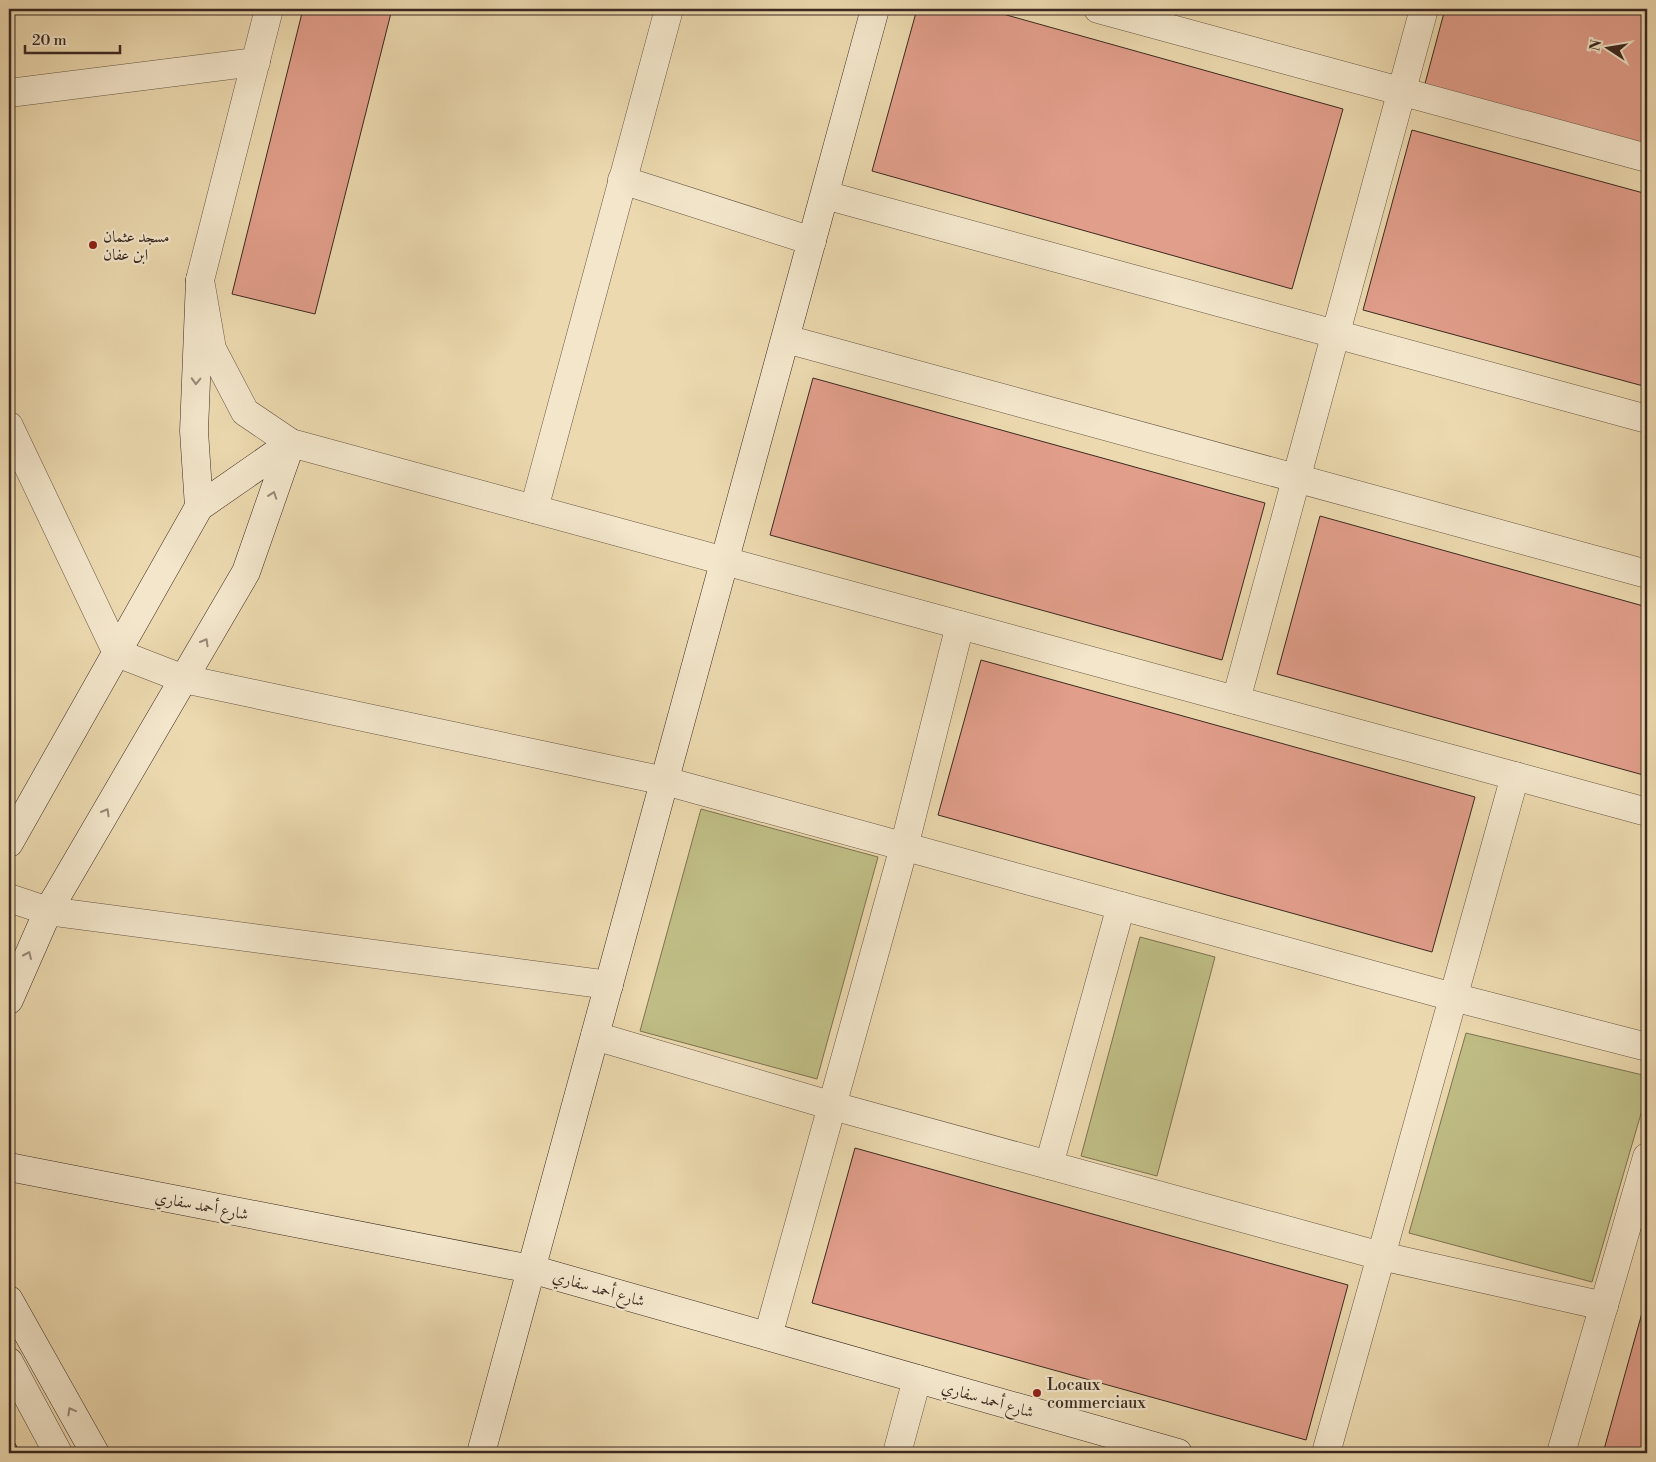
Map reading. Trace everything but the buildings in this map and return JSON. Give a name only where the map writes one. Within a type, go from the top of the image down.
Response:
[{"type":"street","points":[[199,508],[194,431],[200,280],[269,9]]},
{"type":"street","points":[[534,509],[669,9]]},
{"type":"street","points":[[481,1453],[876,9]]},
{"type":"street","points":[[1098,9],[1647,158]]},
{"type":"street","points":[[1236,700],[1424,9]]},
{"type":"street","points":[[9,93],[256,62]]},
{"type":"street","points":[[622,180],[812,241]]},
{"type":"street","points":[[825,195],[1647,419]]},
{"type":"street","points":[[200,280],[212,349],[245,412],[291,443],[1647,812]]},
{"type":"street","points":[[786,339],[1647,574]]},
{"type":"street","points":[[9,426],[116,653],[184,679],[665,781],[1453,997],[1647,1047]]},
{"type":"street","points":[[9,843],[199,508],[291,443]]},
{"type":"street","points":[[9,1000],[48,912],[246,572],[291,443]]},
{"type":"street","points":[[768,1336],[904,847],[960,625]]},
{"type":"street","points":[[1326,1453],[1515,776]]},
{"type":"street","points":[[9,898],[48,912],[609,984]]},
{"type":"street","points":[[1049,1165],[1122,906]]},
{"type":"street","points":[[595,1036],[833,1106],[1381,1256],[1604,1306]]},
{"type":"street","points":[[1561,1453],[1647,1157]]},
{"type":"street","name":"شارع أحمد سفاري","points":[[9,1167],[531,1269],[1178,1453]]},
{"type":"street","points":[[9,1300],[95,1453]]},
{"type":"street","points":[[9,1362],[58,1453]]},
{"type":"street","points":[[897,1453],[917,1379]]},
{"type":"shaded area","points":[[701,809],[878,857],[817,1079],[640,1031]]},
{"type":"shaded area","points":[[1140,937],[1215,957],[1157,1176],[1081,1156]]},
{"type":"shaded area","points":[[1466,1033],[1647,1076],[1647,1093],[1592,1282],[1409,1233]]},
{"type":"place","name":"مسجد عثمان ابن عفان","points":[[93,245]]},
{"type":"place","name":"Locaux commerciaux","points":[[1037,1393]]}]
